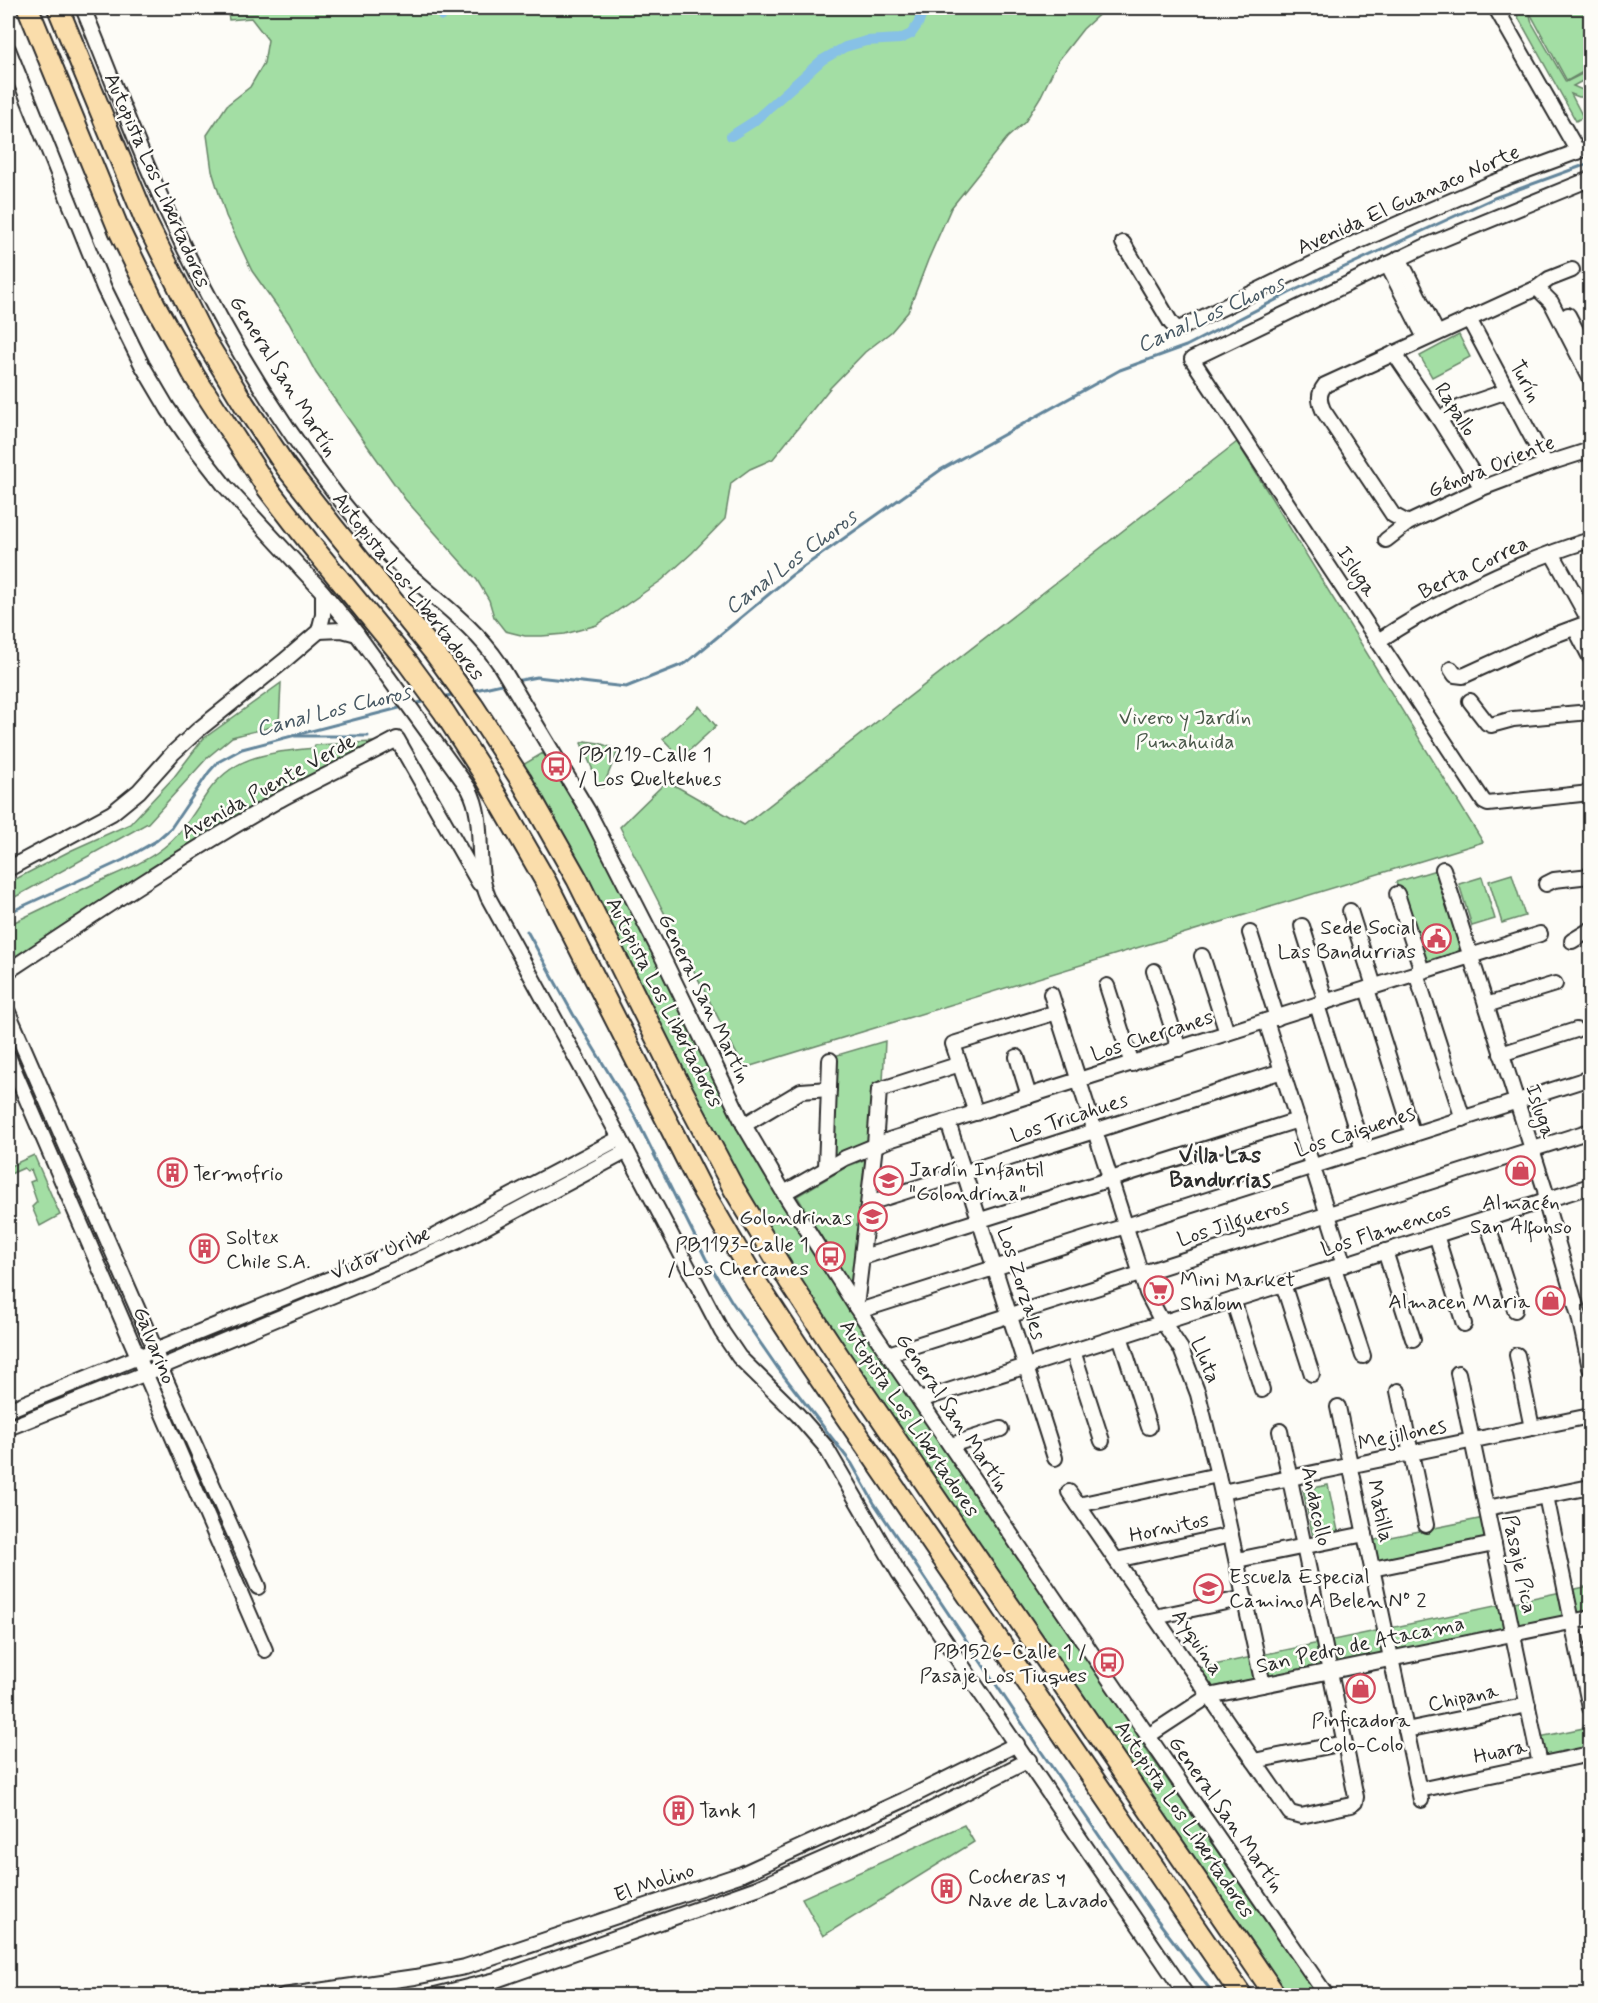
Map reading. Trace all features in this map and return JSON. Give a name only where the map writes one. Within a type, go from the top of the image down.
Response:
[{"type":"highway","points":[[28,8],[124,240],[155,305],[195,377],[243,453],[275,498],[444,712],[531,853],[675,1138],[756,1282],[1242,1995]]},
{"type":"highway","name":"Autopista Los Libertadores","points":[[58,8],[147,224],[210,348],[244,404],[286,467],[414,627],[473,706],[521,780],[559,846],[717,1157],[789,1282],[1276,1995]]},
{"type":"street","name":"General San Martín","points":[[83,8],[174,227],[220,318],[268,398],[322,476],[363,527],[405,571],[465,623],[482,640],[499,663],[588,811],[615,861],[744,1125],[784,1193],[857,1309],[1327,1995]]},
{"type":"street","points":[[1497,10],[1584,149]]},
{"type":"street","points":[[8,49],[104,288],[159,395],[193,445],[225,486],[323,593],[357,634],[469,789],[476,805],[480,826],[480,873],[488,897],[627,1151],[718,1325],[731,1346],[748,1366],[798,1414],[825,1446],[899,1573],[1029,1760],[1187,1995]]},
{"type":"street","name":"Avenida El Guanaco Norte","points":[[1123,243],[1171,323],[1176,328],[1181,328],[1406,220],[1495,182],[1584,149]]},
{"type":"street","points":[[1431,335],[1393,261],[1524,205],[1590,180]]},
{"type":"street","name":"Isluga","points":[[1393,261],[1192,359],[1480,797],[1488,804],[1590,793]]},
{"type":"street","name":"Génova Oriente","points":[[1408,523],[1404,514],[1361,458],[1330,404],[1325,391],[1326,385],[1572,270]]},
{"type":"street","points":[[1537,288],[1551,302],[1588,359],[1590,378]]},
{"type":"street","name":"Turín","points":[[1469,319],[1546,464]]},
{"type":"street","name":"Rapallo","points":[[1394,353],[1482,488]]},
{"type":"street","points":[[1439,419],[1463,406],[1507,391]]},
{"type":"street","name":"Génova Oriente","points":[[1386,540],[1408,523],[1482,488],[1590,450]]},
{"type":"street","name":"Berta Correa","points":[[1378,641],[1473,586],[1552,553],[1590,540]]},
{"type":"street","points":[[1450,669],[1455,675],[1463,676],[1510,653],[1590,622],[1552,553]]},
{"type":"street","points":[[8,869],[112,813],[140,791],[173,753],[198,730],[319,631],[323,615],[323,593]]},
{"type":"street","points":[[1575,628],[1590,657]]},
{"type":"street","points":[[319,631],[342,630],[357,634]]},
{"type":"street","points":[[1470,701],[1491,725],[1513,719],[1590,712]]},
{"type":"street","name":"Avenida Puente Verde","points":[[8,971],[148,879],[232,828],[281,799],[397,739],[488,897]]},
{"type":"street","name":"Isluga","points":[[1443,869],[1532,1149],[1588,1347],[1590,1368]]},
{"type":"street","points":[[1546,884],[1554,880],[1590,876]]},
{"type":"street","points":[[1397,894],[1463,1119]]},
{"type":"street","points":[[1350,911],[1413,1135]]},
{"type":"street","points":[[1302,926],[1321,1003],[1363,1151]]},
{"type":"street","points":[[1572,941],[1590,930]]},
{"type":"street","points":[[1250,933],[1282,1071],[1328,1214],[1363,1356]]},
{"type":"street","name":"Los Chercanes","points":[[784,1193],[826,1168],[875,1145],[1540,934]]},
{"type":"street","points":[[1202,956],[1227,1033]]},
{"type":"street","points":[[1155,971],[1179,1048]]},
{"type":"street","points":[[1486,1005],[1555,984]]},
{"type":"street","points":[[1107,986],[1132,1064]]},
{"type":"street","name":"Lluta","points":[[1051,994],[1141,1274],[1151,1301],[1186,1361],[1198,1394],[1232,1535],[1263,1685]]},
{"type":"street","name":"Galvarino","points":[[8,1012],[155,1349],[160,1367],[258,1587]]},
{"type":"street","points":[[976,1113],[953,1044],[1057,1012]]},
{"type":"street","points":[[1501,1054],[1576,1030]]},
{"type":"street","name":"Galvarino","points":[[8,1056],[265,1650]]},
{"type":"street","points":[[1017,1058],[1029,1096]]},
{"type":"street","points":[[826,1168],[830,1060]]},
{"type":"street","points":[[857,1309],[879,1090],[960,1064]]},
{"type":"street","name":"Los Tricahues","points":[[869,1203],[1282,1071]]},
{"type":"street","name":"Los Caiquenes","points":[[857,1309],[995,1268],[1590,1078]]},
{"type":"street","points":[[23,1091],[39,1084]]},
{"type":"street","points":[[744,1125],[801,1091],[829,1089]]},
{"type":"street","points":[[863,1257],[1298,1120]]},
{"type":"street","name":"Los Zorzales","points":[[948,1122],[1055,1458]]},
{"type":"street","name":"Los Jilgueros","points":[[888,1354],[1590,1131]]},
{"type":"street","name":"Víctor Uribe","points":[[8,1410],[457,1226],[620,1138]]},
{"type":"street","name":"Víctor Uribe","points":[[8,1428],[413,1262],[463,1239],[627,1151]]},
{"type":"street","name":"Los Flamencos","points":[[920,1400],[1590,1186]]},
{"type":"street","points":[[1486,1219],[1515,1310]]},
{"type":"street","points":[[1436,1235],[1464,1324]]},
{"type":"street","points":[[407,1248],[413,1262]]},
{"type":"street","points":[[1385,1251],[1413,1339]]},
{"type":"street","points":[[1283,1284],[1312,1374]]},
{"type":"street","points":[[1233,1300],[1262,1390]]},
{"type":"street","points":[[1120,1336],[1149,1427]]},
{"type":"street","points":[[1073,1351],[1101,1441]]},
{"type":"street","points":[[1517,1355],[1532,1428]]},
{"type":"street","name":"Pasaje Pica","points":[[1458,1373],[1540,1764]]},
{"type":"street","points":[[1398,1391],[1426,1525]]},
{"type":"street","name":"Matilla","points":[[1338,1407],[1420,1795]]},
{"type":"street","name":"Mejillones","points":[[1222,1492],[1590,1416]]},
{"type":"street","points":[[951,1445],[1001,1429]]},
{"type":"street","name":"Andacollo","points":[[1280,1431],[1356,1797],[1355,1802],[1351,1804],[1301,1816],[1293,1815]]},
{"type":"street","points":[[1078,1505],[1218,1474]]},
{"type":"street","points":[[1486,1508],[1590,1487]]},
{"type":"street","name":"Ayquina","points":[[1070,1492],[1287,1810],[1293,1815]]},
{"type":"street","points":[[1546,1496],[1590,1708]]},
{"type":"street","points":[[1237,1560],[1365,1534]]},
{"type":"street","name":"Hornitos","points":[[1116,1560],[1232,1535]]},
{"type":"street","points":[[219,1545],[236,1538]]},
{"type":"street","points":[[1372,1569],[1494,1544]]},
{"type":"street","points":[[1155,1617],[1245,1598]]},
{"type":"street","name":"San Pedro de Atacama","points":[[1148,1736],[1209,1696],[1590,1618]]},
{"type":"street","name":"Chipana","points":[[1406,1730],[1528,1704]]},
{"type":"street","points":[[1254,1761],[1344,1743]]},
{"type":"street","name":"El Molino","points":[[284,1995],[462,1968],[756,1869],[939,1784],[1017,1744]]},
{"type":"street","name":"Huara","points":[[1420,1795],[1540,1764],[1590,1754]]},
{"type":"street","name":"El Molino","points":[[431,1995],[496,1980],[757,1888],[858,1845],[1029,1760]]},
{"type":"street","points":[[939,1784],[943,1785],[945,1792],[945,1799],[941,1805]]},
{"type":"street","points":[[462,1968],[468,1976],[467,1983],[462,1989]]},
{"type":"green space","points":[[227,8],[1106,8],[1083,29],[1058,61],[1025,122],[1007,138],[951,208],[908,312],[891,332],[865,352],[830,388],[773,459],[750,469],[731,483],[725,519],[662,580],[597,625],[565,634],[525,636],[505,631],[494,617],[489,600],[477,580],[405,499],[316,373],[289,323],[252,271],[226,216],[212,171],[207,135],[227,105],[250,87],[264,63],[268,40],[251,18],[229,20]]},
{"type":"green space","points":[[1513,8],[1528,8],[1532,23],[1566,82],[1590,70],[1590,77],[1573,86],[1590,90],[1590,97],[1571,94],[1583,117],[1576,121]]},
{"type":"green space","points":[[1536,8],[1586,8],[1590,16],[1590,68],[1567,81],[1529,11]]},
{"type":"green space","points":[[1459,335],[1470,357],[1432,377],[1420,356]]},
{"type":"green space","name":"Vivero y Jardín Pumahuida","points":[[1237,442],[1483,842],[744,1068],[620,827],[667,781],[744,825]]},
{"type":"green space","points":[[281,683],[279,725],[232,737],[208,757],[148,823],[8,901],[8,883],[72,850],[130,824],[174,777],[203,739]]},
{"type":"green space","points":[[699,706],[716,726],[681,758],[663,739]]},
{"type":"green space","points":[[585,741],[618,750],[603,787],[597,787],[581,743]]},
{"type":"green space","points":[[374,742],[162,863],[8,962],[8,925],[132,867],[156,853],[182,830],[217,781],[240,763],[268,754],[314,748],[315,745]]},
{"type":"green space","points":[[543,753],[593,835],[625,895],[734,1119],[766,1177],[855,1318],[1124,1710],[1145,1748],[1318,1995],[1286,1995],[940,1491],[755,1213],[521,766]]},
{"type":"green space","points":[[1436,870],[1459,951],[1426,962],[1421,957],[1396,882]]},
{"type":"green space","points":[[1512,874],[1525,916],[1502,923],[1489,881]]},
{"type":"green space","points":[[1482,877],[1495,919],[1472,926],[1459,884]]},
{"type":"green space","points":[[885,1041],[883,1082],[874,1092],[870,1139],[831,1157],[834,1056]]},
{"type":"green space","points":[[34,1155],[60,1215],[40,1226],[32,1207],[37,1202],[30,1182],[35,1180],[31,1170],[27,1171],[24,1168],[8,1175],[8,1167]]},
{"type":"green space","points":[[872,1157],[854,1291],[797,1196],[848,1166]]},
{"type":"green space","points":[[1328,1485],[1338,1531],[1313,1537],[1303,1490]]},
{"type":"green space","points":[[1484,1518],[1489,1543],[1376,1567],[1370,1541]]},
{"type":"green space","points":[[1590,1586],[1590,1611],[1209,1688],[1195,1669]]},
{"type":"green space","points":[[1584,1728],[1589,1750],[1543,1759],[1539,1737]]},
{"type":"green space","points":[[964,1825],[974,1842],[823,1936],[802,1898]]},
{"type":"waterway","points":[[439,8],[442,16]]},
{"type":"waterway","points":[[731,136],[753,122],[822,60],[845,47],[866,41],[900,39],[911,34],[924,8]]},
{"type":"waterway","name":"Canal Los Choros","points":[[515,681],[537,677],[626,687],[686,663],[792,575],[942,469],[1120,370],[1186,346],[1295,290],[1494,198],[1590,163]]},
{"type":"waterway","name":"Canal Los Choros","points":[[471,691],[506,683]]},
{"type":"waterway","name":"Canal Los Choros","points":[[442,697],[456,694]]},
{"type":"waterway","name":"Canal Los Choros","points":[[413,704],[427,701]]},
{"type":"waterway","name":"Canal Los Choros","points":[[8,913],[123,860],[156,841],[171,828],[218,762],[242,749],[403,707]]},
{"type":"waterway","points":[[295,736],[368,736]]},
{"type":"waterway","points":[[527,931],[573,1014],[636,1118],[706,1259],[732,1302],[777,1367],[852,1464],[874,1503],[1038,1747],[1158,1921],[1215,1996]]},
{"type":"place","name":"PB1219-Calle 1 / Los Queltehues","points":[[557,766]]},
{"type":"place","name":"Sede Social Las Bandurrias","points":[[1437,939]]},
{"type":"place","name":"Almacén San Alfonso","points":[[1521,1171]]},
{"type":"place","name":"Termofrio","points":[[172,1173]]},
{"type":"place","name":"Jardín Infantil \"Golondrina\"","points":[[888,1181]]},
{"type":"place","name":"Golondrinas","points":[[873,1217]]},
{"type":"place","name":"Soltex Chile S.A.","points":[[205,1249]]},
{"type":"place","name":"PB1193-Calle 1 / Los Chercanes","points":[[830,1256]]},
{"type":"place","name":"Mini Market Shalom","points":[[1159,1291]]},
{"type":"place","name":"Almacen Maria","points":[[1551,1301]]},
{"type":"place","name":"Escuela Especial Camino A Belen Nº 2","points":[[1208,1588]]},
{"type":"place","name":"PB1526-Calle 1 / Pasaje Los Tiuques","points":[[1108,1663]]},
{"type":"place","name":"Pinficadora Colo-Colo","points":[[1361,1689]]},
{"type":"place","name":"Tank 1","points":[[678,1810]]},
{"type":"place","name":"Cocheras y Nave de Lavado","points":[[947,1888]]},
{"type":"district","name":"Villa Las Bandurrias","points":[[1220,1166]]}]
